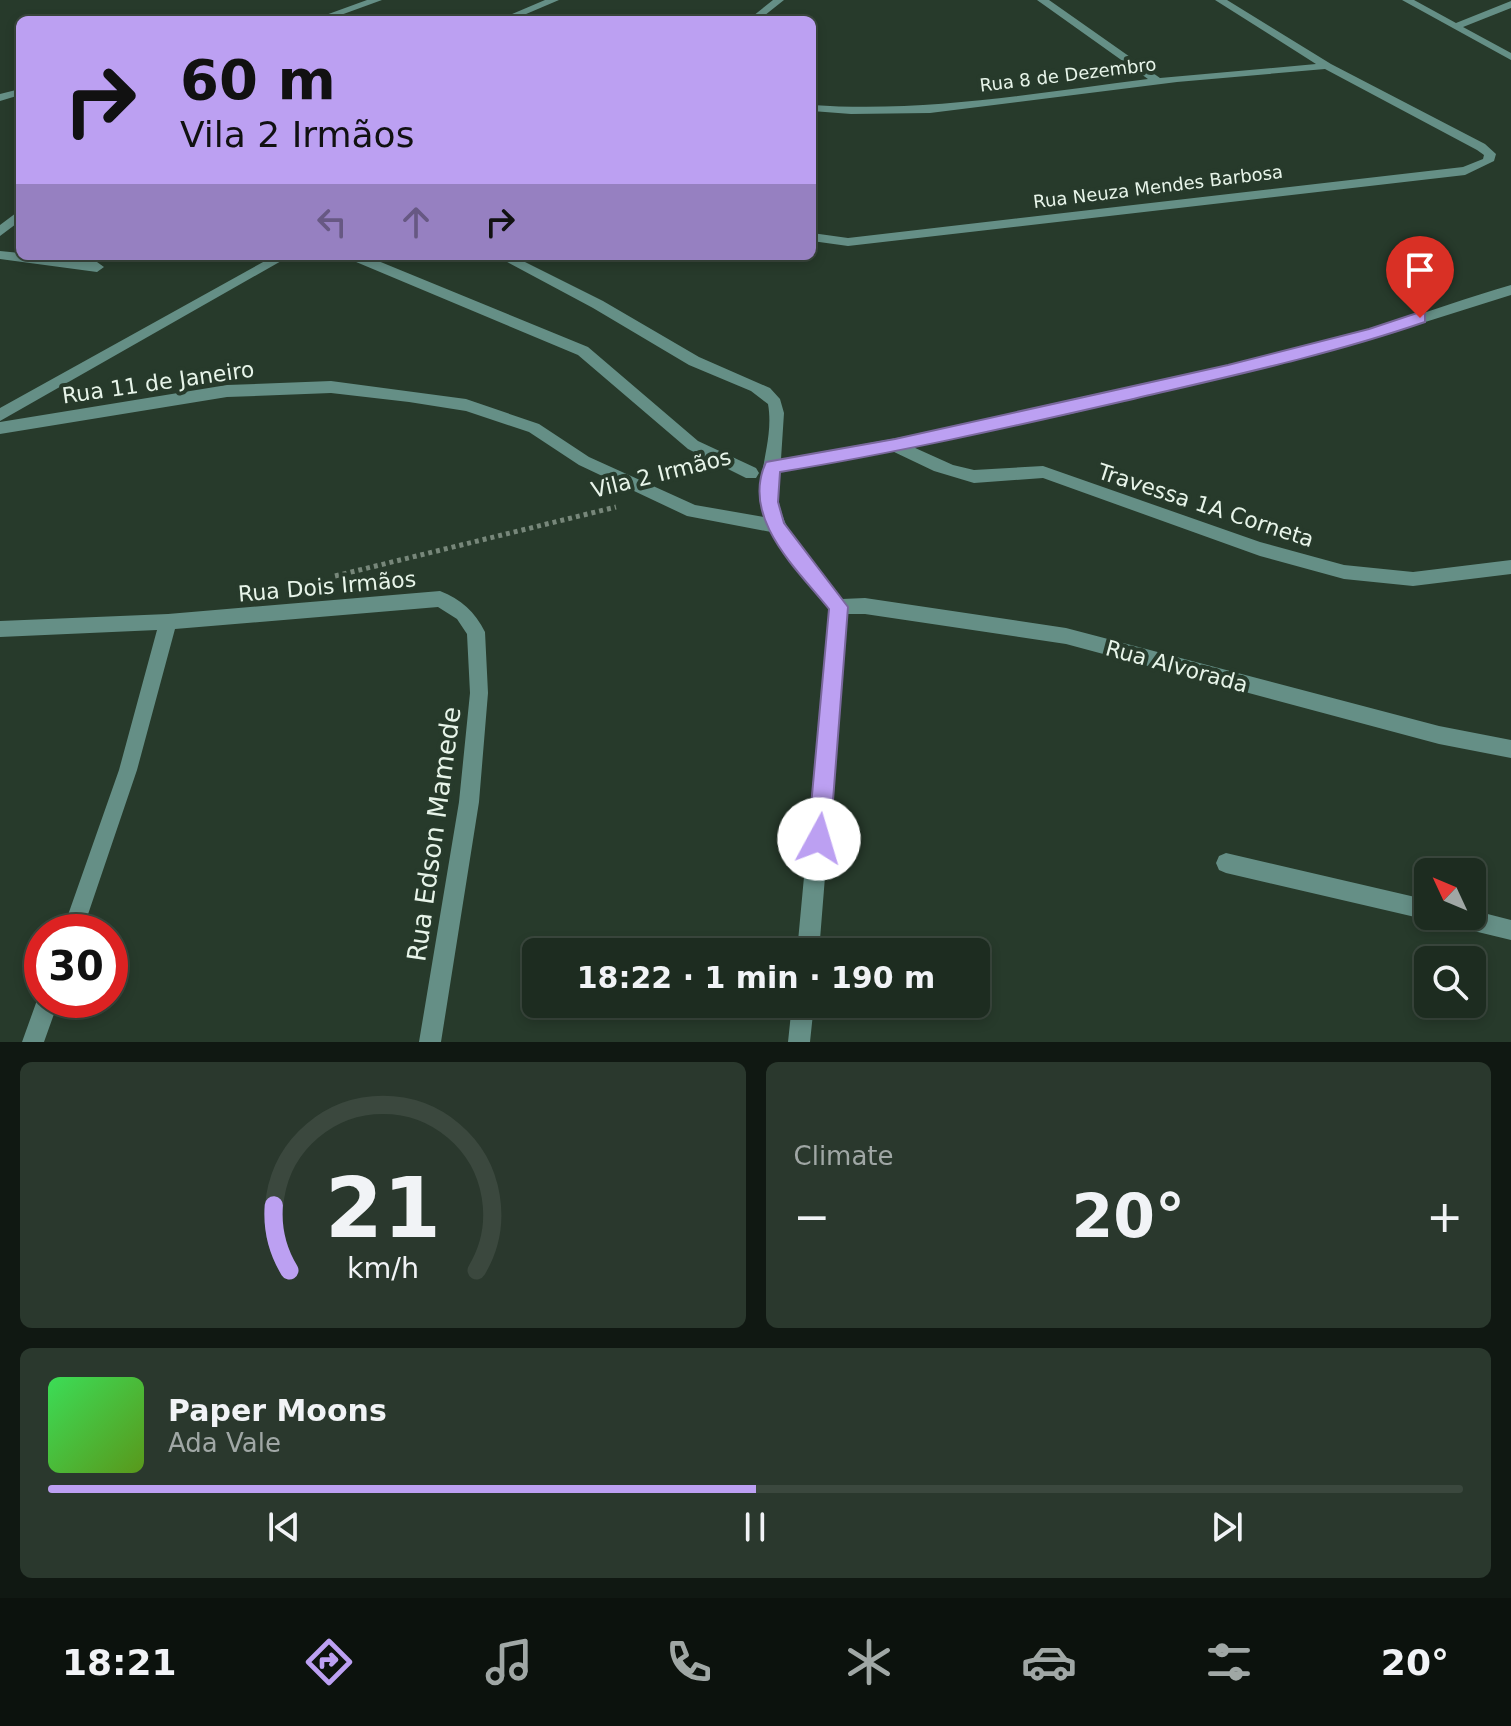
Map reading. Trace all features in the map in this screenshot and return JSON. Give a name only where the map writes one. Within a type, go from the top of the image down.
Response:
[{"type":"street","points":[[329,16],[377,0]]},
{"type":"street","points":[[513,16],[554,0]]},
{"type":"street","points":[[758,16],[779,0]]},
{"type":"street","points":[[1042,0],[1158,81]]},
{"type":"street","points":[[1220,0],[1327,66]]},
{"type":"street","points":[[1407,0],[1511,57]]},
{"type":"street","points":[[1456,26],[1511,4]]},
{"type":"street","name":"Rua 8 de Dezembro","points":[[816,108],[856,112],[987,104],[1158,81],[1327,66]]},
{"type":"street","name":"Rua Neuza Mendes Barbosa","points":[[816,238],[848,242],[1465,171],[1488,161],[1490,154],[1481,147],[1327,66]]},
{"type":"street","points":[[0,232],[16,218]]},
{"type":"street","points":[[40,260],[97,267]]},
{"type":"street","points":[[0,415],[277,260]]},
{"type":"street","points":[[364,260],[583,351],[693,445],[751,473]]},
{"type":"street","points":[[510,260],[608,311],[687,358],[769,395],[775,404],[777,434],[769,502],[776,526],[838,607],[809,938]]},
{"type":"street","points":[[772,467],[895,446],[1228,371],[1371,334],[1511,290]]},
{"type":"street","name":"Rua 11 de Janeiro","points":[[0,428],[227,391],[331,387],[466,405],[534,428],[584,461],[712,516],[776,526]]},
{"type":"street","name":"Travessa 1A Corneta","points":[[895,446],[961,475],[989,477],[1029,470],[1043,472],[1260,549],[1344,572],[1413,579],[1511,567]]},
{"type":"street","name":"Rua Dois Irmãos","points":[[159,621],[440,599],[463,613],[476,632]]},
{"type":"street","name":"Rua Alvorada","points":[[838,607],[865,606],[1066,636],[1439,735],[1511,749]]},
{"type":"street","points":[[0,629],[159,621],[128,770],[78,914]]},
{"type":"street","name":"Rua Edson Mamede","points":[[430,1042],[469,802],[479,693],[476,632]]},
{"type":"street","points":[[1226,863],[1414,907]]},
{"type":"street","points":[[1486,924],[1511,930]]},
{"type":"street","points":[[33,1042],[42,1018]]},
{"type":"street","points":[[799,1042],[802,1018]]},
{"type":"path","name":"Vila 2 Irmãos","points":[[320,579],[661,496]]},
{"type":"route","points":[[819,839],[838,607],[776,526],[769,502],[768,485],[772,467],[895,446],[1228,371],[1420,318]]}]
